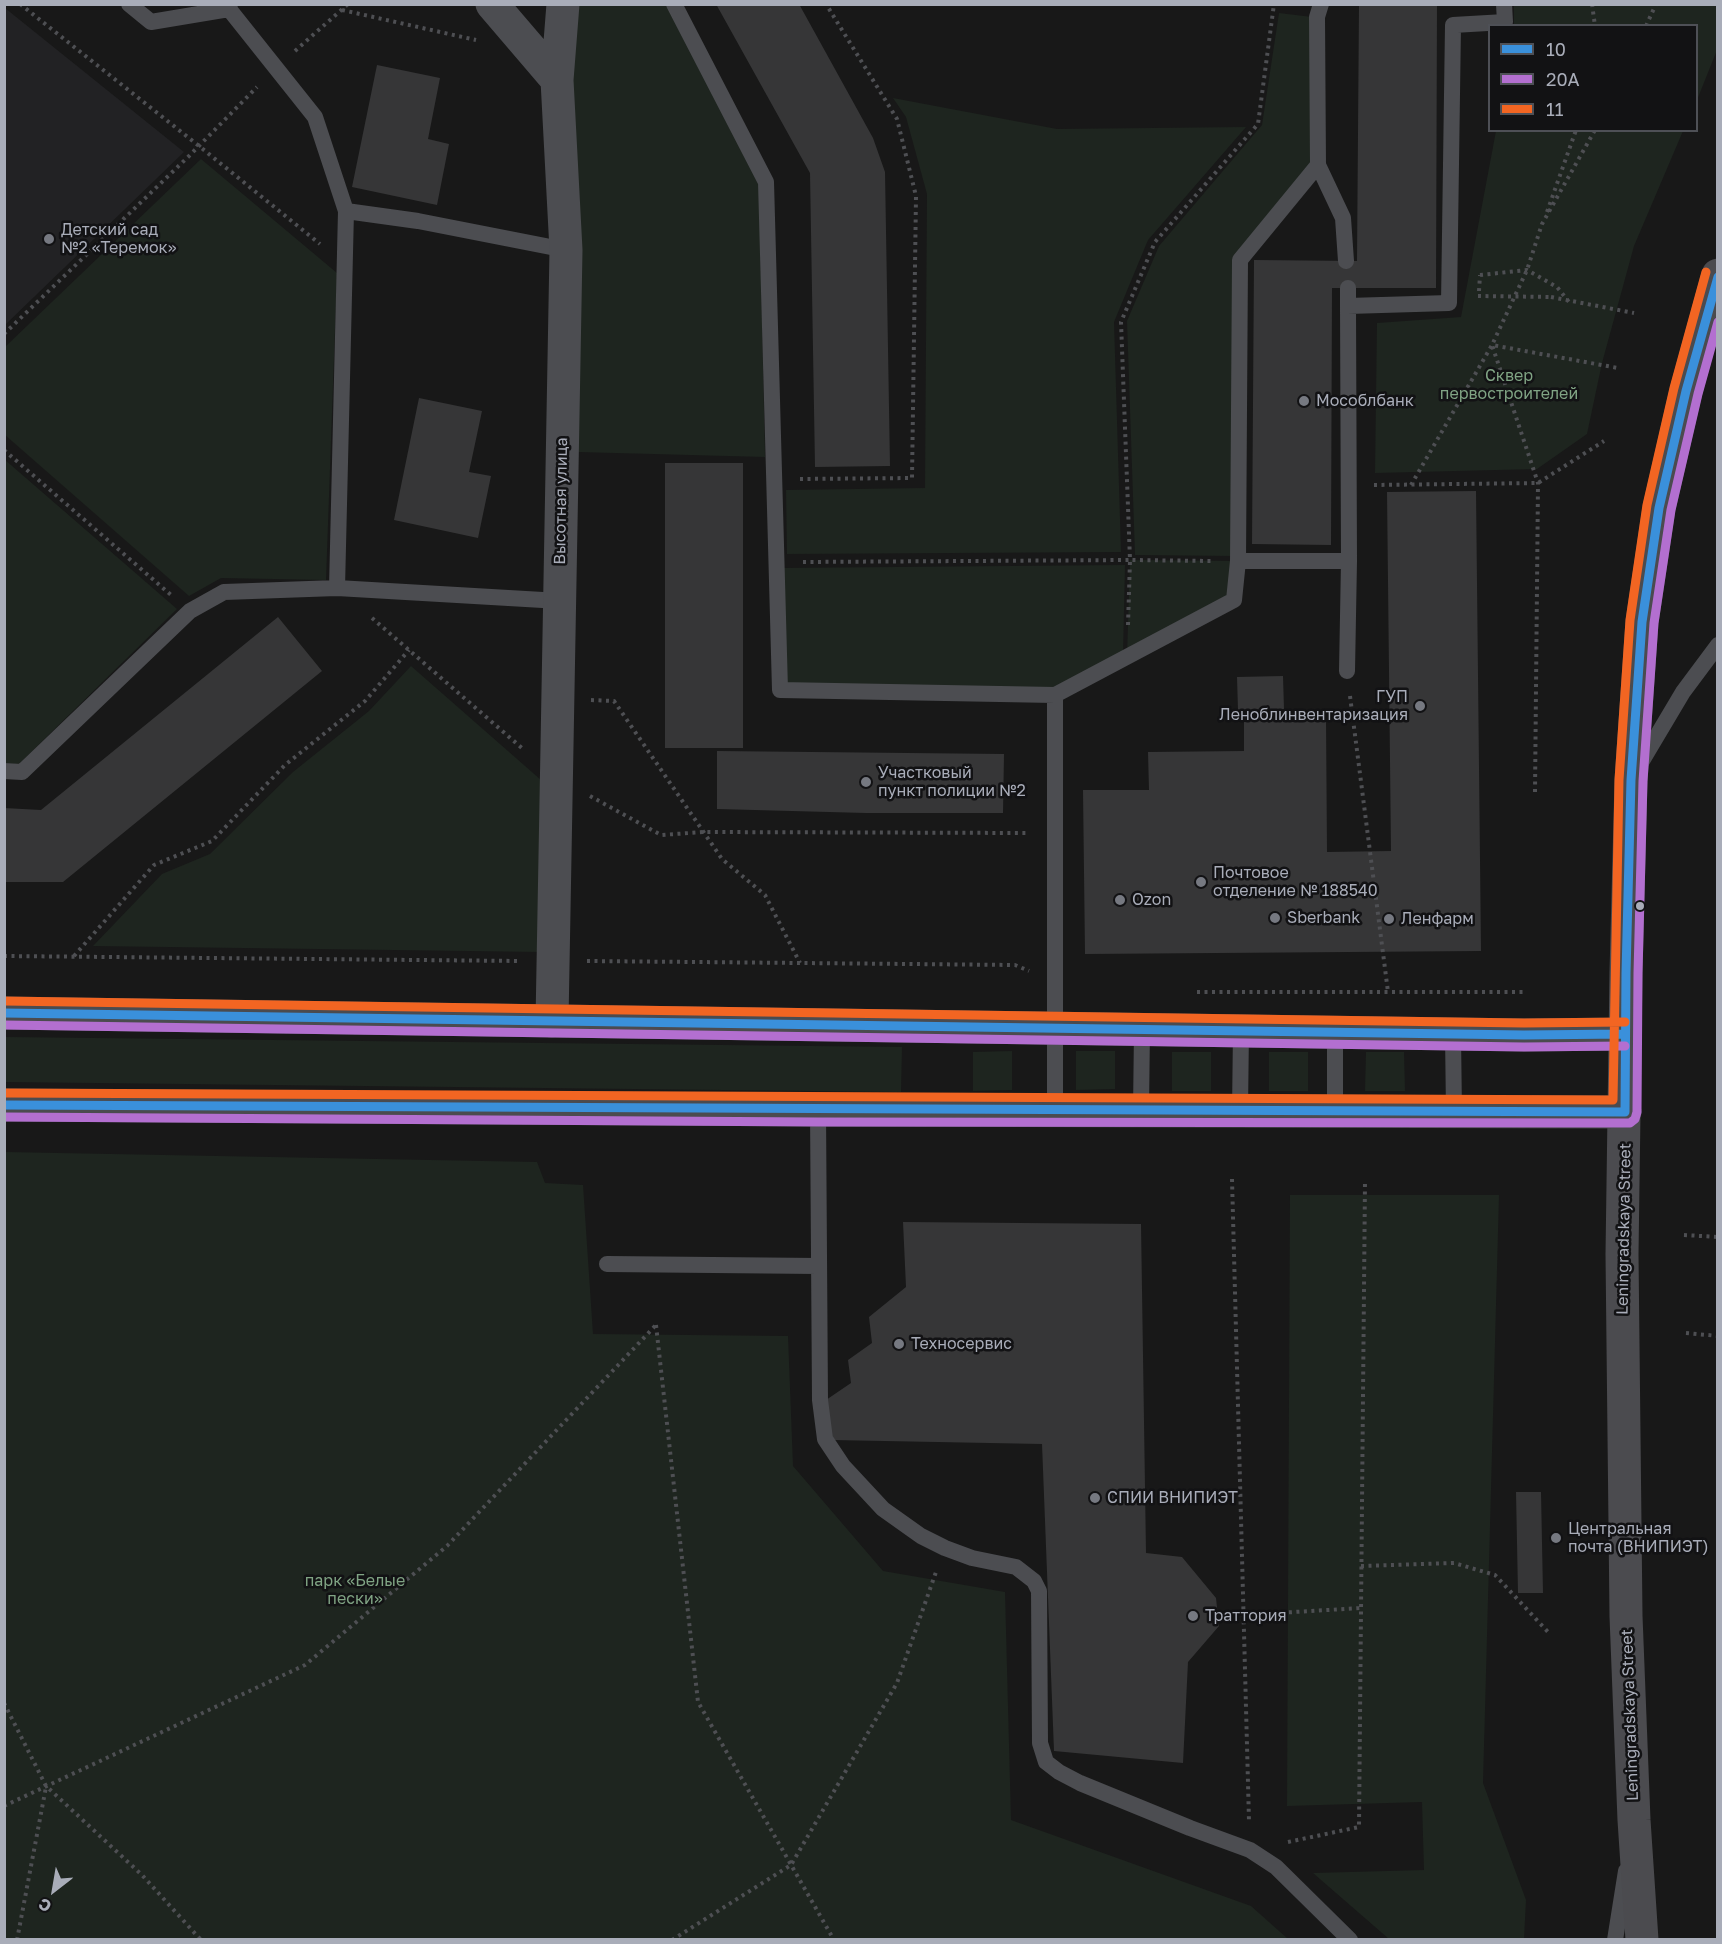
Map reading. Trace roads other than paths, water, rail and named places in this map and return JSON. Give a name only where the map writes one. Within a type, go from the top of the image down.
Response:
[{"type":"street","points":[[492,4],[557,80]]},
{"type":"street","name":"Высотная улица","points":[[552,1021],[566,250],[557,80],[563,4]]},
{"type":"street","name":"Leningradskaya Street","points":[[1642,1940],[1634,1820],[1625,1563],[1622,1254],[1631,780],[1642,622],[1659,508],[1686,391],[1718,275]]},
{"type":"street","points":[[4,1013],[1453,1034],[1625,1034]]},
{"type":"street","points":[[4,1105],[1625,1112]]},
{"type":"lane","points":[[129,4],[150,22],[230,7],[315,117],[345,211],[337,588]]},
{"type":"lane","points":[[674,4],[766,182],[780,690],[1055,695],[1234,600],[1238,561],[1240,260],[1318,165]]},
{"type":"lane","points":[[1321,4],[1317,17],[1318,165],[1343,218],[1346,261]]},
{"type":"lane","points":[[1348,306],[1449,303],[1453,25],[1505,22],[1504,4]]},
{"type":"lane","points":[[345,211],[418,221],[566,250]]},
{"type":"lane","points":[[1347,671],[1348,288]]},
{"type":"lane","points":[[1238,561],[1349,561]]},
{"type":"lane","points":[[4,771],[22,772],[190,611],[224,592],[337,588],[560,601]]},
{"type":"lane","points":[[1631,780],[1683,692],[1718,645]]},
{"type":"lane","points":[[1055,695],[1055,1111]]},
{"type":"lane","points":[[1141,1111],[1142,1029]]},
{"type":"lane","points":[[1240,1110],[1241,1030]]},
{"type":"lane","points":[[1335,1032],[1335,1112]]},
{"type":"lane","points":[[1453,1034],[1454,1113]]},
{"type":"lane","points":[[818,1110],[820,1400],[825,1439],[843,1466],[883,1509],[921,1536],[972,1558],[1016,1567],[1034,1581],[1039,1591],[1040,1743],[1046,1762],[1080,1783],[1250,1850],[1276,1867],[1350,1940]]},
{"type":"lane","points":[[607,1264],[818,1266]]},
{"type":"lane","points":[[1615,1940],[1634,1820]]},
{"type":"place","name":"Детский сад №2 «Теремок»","points":[[49,239]]},
{"type":"place","name":"Мособлбанк","points":[[1304,401]]},
{"type":"place","name":"ГУП Леноблинвентаризация","points":[[1420,706]]},
{"type":"place","name":"Участковый пункт полиции №2","points":[[866,782]]},
{"type":"place","name":"Почтовое отделение № 188540","points":[[1201,882]]},
{"type":"place","name":"Ozon","points":[[1120,900]]},
{"type":"place","name":"Sberbank","points":[[1275,918]]},
{"type":"place","name":"Ленфарм","points":[[1389,919]]},
{"type":"place","name":"Техносервис","points":[[899,1344]]},
{"type":"place","name":"СПИИ ВНИПИЭТ","points":[[1095,1498]]},
{"type":"place","name":"Центральная почта (ВНИПИЭТ)","points":[[1556,1538]]},
{"type":"place","name":"Траттория","points":[[1193,1616]]},
{"type":"park label","name":"Сквер первостроителей","points":[[1509,385]]},
{"type":"park label","name":"парк «Белые пески»","points":[[355,1590]]}]
